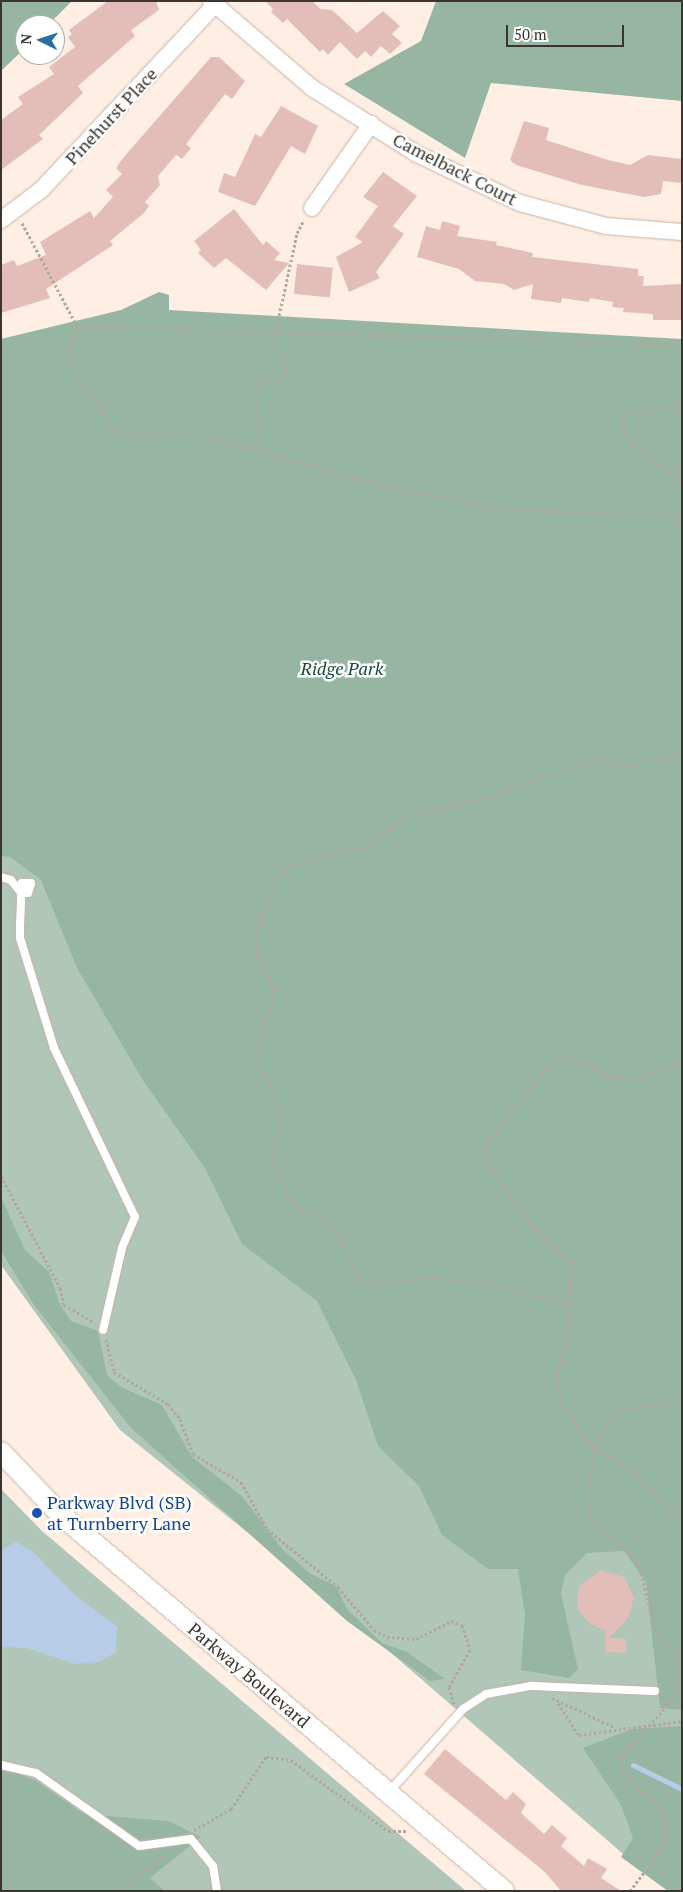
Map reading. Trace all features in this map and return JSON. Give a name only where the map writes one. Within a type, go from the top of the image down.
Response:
[{"type":"street","name":"Camelback Court","points":[[213,3],[312,88],[417,154],[520,203],[606,226],[682,232]]},
{"type":"street","name":"Pinehurst Place","points":[[1,220],[41,190],[213,3]]},
{"type":"street","points":[[312,208],[372,124]]},
{"type":"street","name":"Parkway Boulevard","points":[[1,1452],[61,1514],[504,1891]]},
{"type":"lane","points":[[1,877],[22,882],[22,950],[54,1048],[135,1217],[122,1248],[103,1330]]},
{"type":"lane","points":[[11,880],[21,893]]},
{"type":"lane","points":[[388,1793],[464,1709],[503,1688],[655,1691]]},
{"type":"lane","points":[[1,1765],[36,1773],[139,1846],[184,1837],[198,1844],[213,1866],[217,1891]]},
{"type":"path","points":[[253,447],[261,432],[254,396],[265,377],[279,379],[286,374],[276,334],[297,233],[312,208]]},
{"type":"path","points":[[16,209],[77,326],[69,348],[72,364],[114,431],[203,436],[253,447],[394,488],[513,510],[682,516]]},
{"type":"path","points":[[77,326],[276,334],[682,344]]},
{"type":"path","points":[[682,404],[631,412],[624,417],[623,427],[630,440],[682,483]]},
{"type":"path","points":[[568,1304],[489,1284],[433,1277],[370,1284],[358,1279],[342,1239],[330,1223],[300,1209],[288,1197],[274,1158],[281,1123],[278,1105],[257,1054],[274,990],[259,955],[256,932],[277,877],[293,864],[370,846],[403,817],[494,796],[587,760],[633,765],[682,754]]},
{"type":"path","points":[[682,1062],[639,1078],[620,1077],[560,1059],[547,1067],[489,1140],[484,1151],[487,1162],[535,1230],[572,1261],[568,1304],[570,1327],[557,1375],[561,1402],[596,1449],[631,1469],[682,1520]]},
{"type":"path","points":[[1,1176],[60,1288],[64,1305],[103,1330],[114,1372],[168,1404],[180,1418],[193,1454],[241,1482],[267,1529],[338,1587],[374,1630],[387,1637],[416,1640],[451,1621],[462,1625],[469,1656],[448,1695],[464,1709]]},
{"type":"path","points":[[630,1891],[666,1838],[661,1809],[622,1772],[620,1764],[622,1755],[651,1724],[678,1688],[679,1675],[674,1655],[655,1629],[638,1561],[592,1519],[586,1498],[596,1449],[602,1432],[620,1412],[682,1399]]},
{"type":"path","points":[[614,1728],[607,1723],[558,1703],[578,1735],[614,1728],[682,1721]]},
{"type":"path","points":[[122,1891],[184,1837],[231,1809],[266,1757],[291,1760],[388,1831],[406,1830]]},
{"type":"green space","points":[[1,1],[72,1],[58,15],[15,15],[15,58],[1,71]]},
{"type":"green space","points":[[436,1],[682,1],[682,101],[491,83],[465,158],[344,84],[421,41]]},
{"type":"green space","name":"Ridge Park","points":[[159,292],[169,295],[169,310],[682,339],[682,1710],[660,1708],[646,1582],[624,1551],[587,1553],[565,1575],[561,1594],[578,1669],[569,1678],[521,1670],[525,1614],[518,1569],[488,1569],[442,1535],[419,1486],[378,1446],[356,1380],[317,1301],[242,1244],[205,1168],[144,1082],[77,968],[41,880],[10,857],[1,856],[1,339],[121,310]]},
{"type":"green space","name":"Ridge Park","points":[[682,339],[682,1891],[622,1853],[308,1581],[120,1430],[1,1265],[1,342]]},
{"type":"green space","points":[[1,1197],[25,1250],[49,1272],[60,1305],[71,1321],[98,1331],[107,1375],[121,1387],[162,1405],[192,1457],[242,1496],[283,1550],[311,1574],[336,1586],[347,1609],[382,1643],[407,1652],[445,1679],[430,1681],[347,1621],[131,1428],[34,1305],[1,1251]]},
{"type":"green space","points":[[1,1489],[42,1531],[466,1891],[1,1891]]},
{"type":"green space","points":[[682,1726],[682,1891],[668,1891],[621,1857],[633,1838],[621,1805],[583,1748],[632,1729]]},
{"type":"green space","points":[[1,1767],[35,1780],[84,1814],[168,1821],[201,1837],[150,1878],[165,1891],[1,1891]]},
{"type":"water","points":[[16,1542],[32,1551],[73,1593],[117,1627],[116,1652],[98,1662],[76,1664],[27,1648],[1,1647],[1,1550]]},
{"type":"building","points":[[108,1],[156,1],[159,10],[131,30],[135,36],[78,86],[83,93],[39,135],[43,139],[1,170],[1,120],[23,104],[18,97],[54,74],[49,67],[52,65],[65,65],[65,55],[75,47],[68,37],[72,34],[69,30]]},
{"type":"building","points":[[265,1],[312,1],[321,9],[332,10],[357,33],[383,11],[400,26],[392,34],[402,43],[390,54],[381,46],[371,57],[365,51],[357,59],[340,42],[328,55],[323,49],[320,52],[287,19],[283,23],[271,12],[273,9]]},
{"type":"building","points":[[211,57],[219,57],[245,81],[232,99],[225,94],[186,144],[191,148],[182,159],[176,155],[158,176],[160,185],[145,202],[149,206],[144,213],[110,241],[113,245],[46,289],[50,298],[1,313],[1,265],[14,260],[17,266],[46,255],[40,242],[90,211],[94,218],[113,197],[106,190],[122,174],[116,168],[123,158]]},
{"type":"building","points":[[281,106],[318,126],[305,154],[291,146],[255,206],[218,192],[224,173],[235,177],[255,134],[261,137]]},
{"type":"building","points":[[524,121],[549,128],[546,140],[608,160],[630,165],[648,155],[682,159],[682,183],[663,181],[661,194],[644,197],[582,185],[516,165],[510,160]]},
{"type":"building","points":[[383,172],[417,196],[393,226],[404,234],[376,272],[380,278],[349,292],[336,257],[363,242],[355,237],[378,206],[363,197]]},
{"type":"building","points":[[234,209],[263,245],[266,241],[280,253],[274,260],[289,263],[266,290],[226,258],[214,268],[198,253],[201,250],[194,241]]},
{"type":"building","points":[[442,221],[460,226],[457,236],[497,242],[496,245],[533,253],[532,257],[638,269],[638,276],[644,276],[643,286],[682,284],[682,320],[653,320],[653,314],[623,312],[624,308],[612,307],[613,302],[590,298],[589,302],[562,298],[561,303],[531,299],[533,284],[514,290],[504,284],[475,281],[459,269],[417,257],[426,226],[440,230]]},
{"type":"building","points":[[297,264],[333,268],[330,298],[294,294]]},
{"type":"building","points":[[601,1570],[624,1577],[634,1597],[628,1618],[609,1638],[626,1639],[626,1653],[605,1652],[606,1630],[590,1624],[577,1608],[579,1586]]},
{"type":"building","points":[[445,1749],[506,1800],[513,1792],[526,1804],[521,1813],[544,1834],[552,1825],[567,1838],[561,1846],[584,1866],[588,1858],[607,1869],[601,1878],[621,1891],[561,1891],[545,1872],[424,1774]]},
{"type":"waterway","points":[[633,1765],[682,1789]]},
{"type":"place","name":"Parkway Blvd (SB) at Turnberry Lane","points":[[37,1513]]}]
